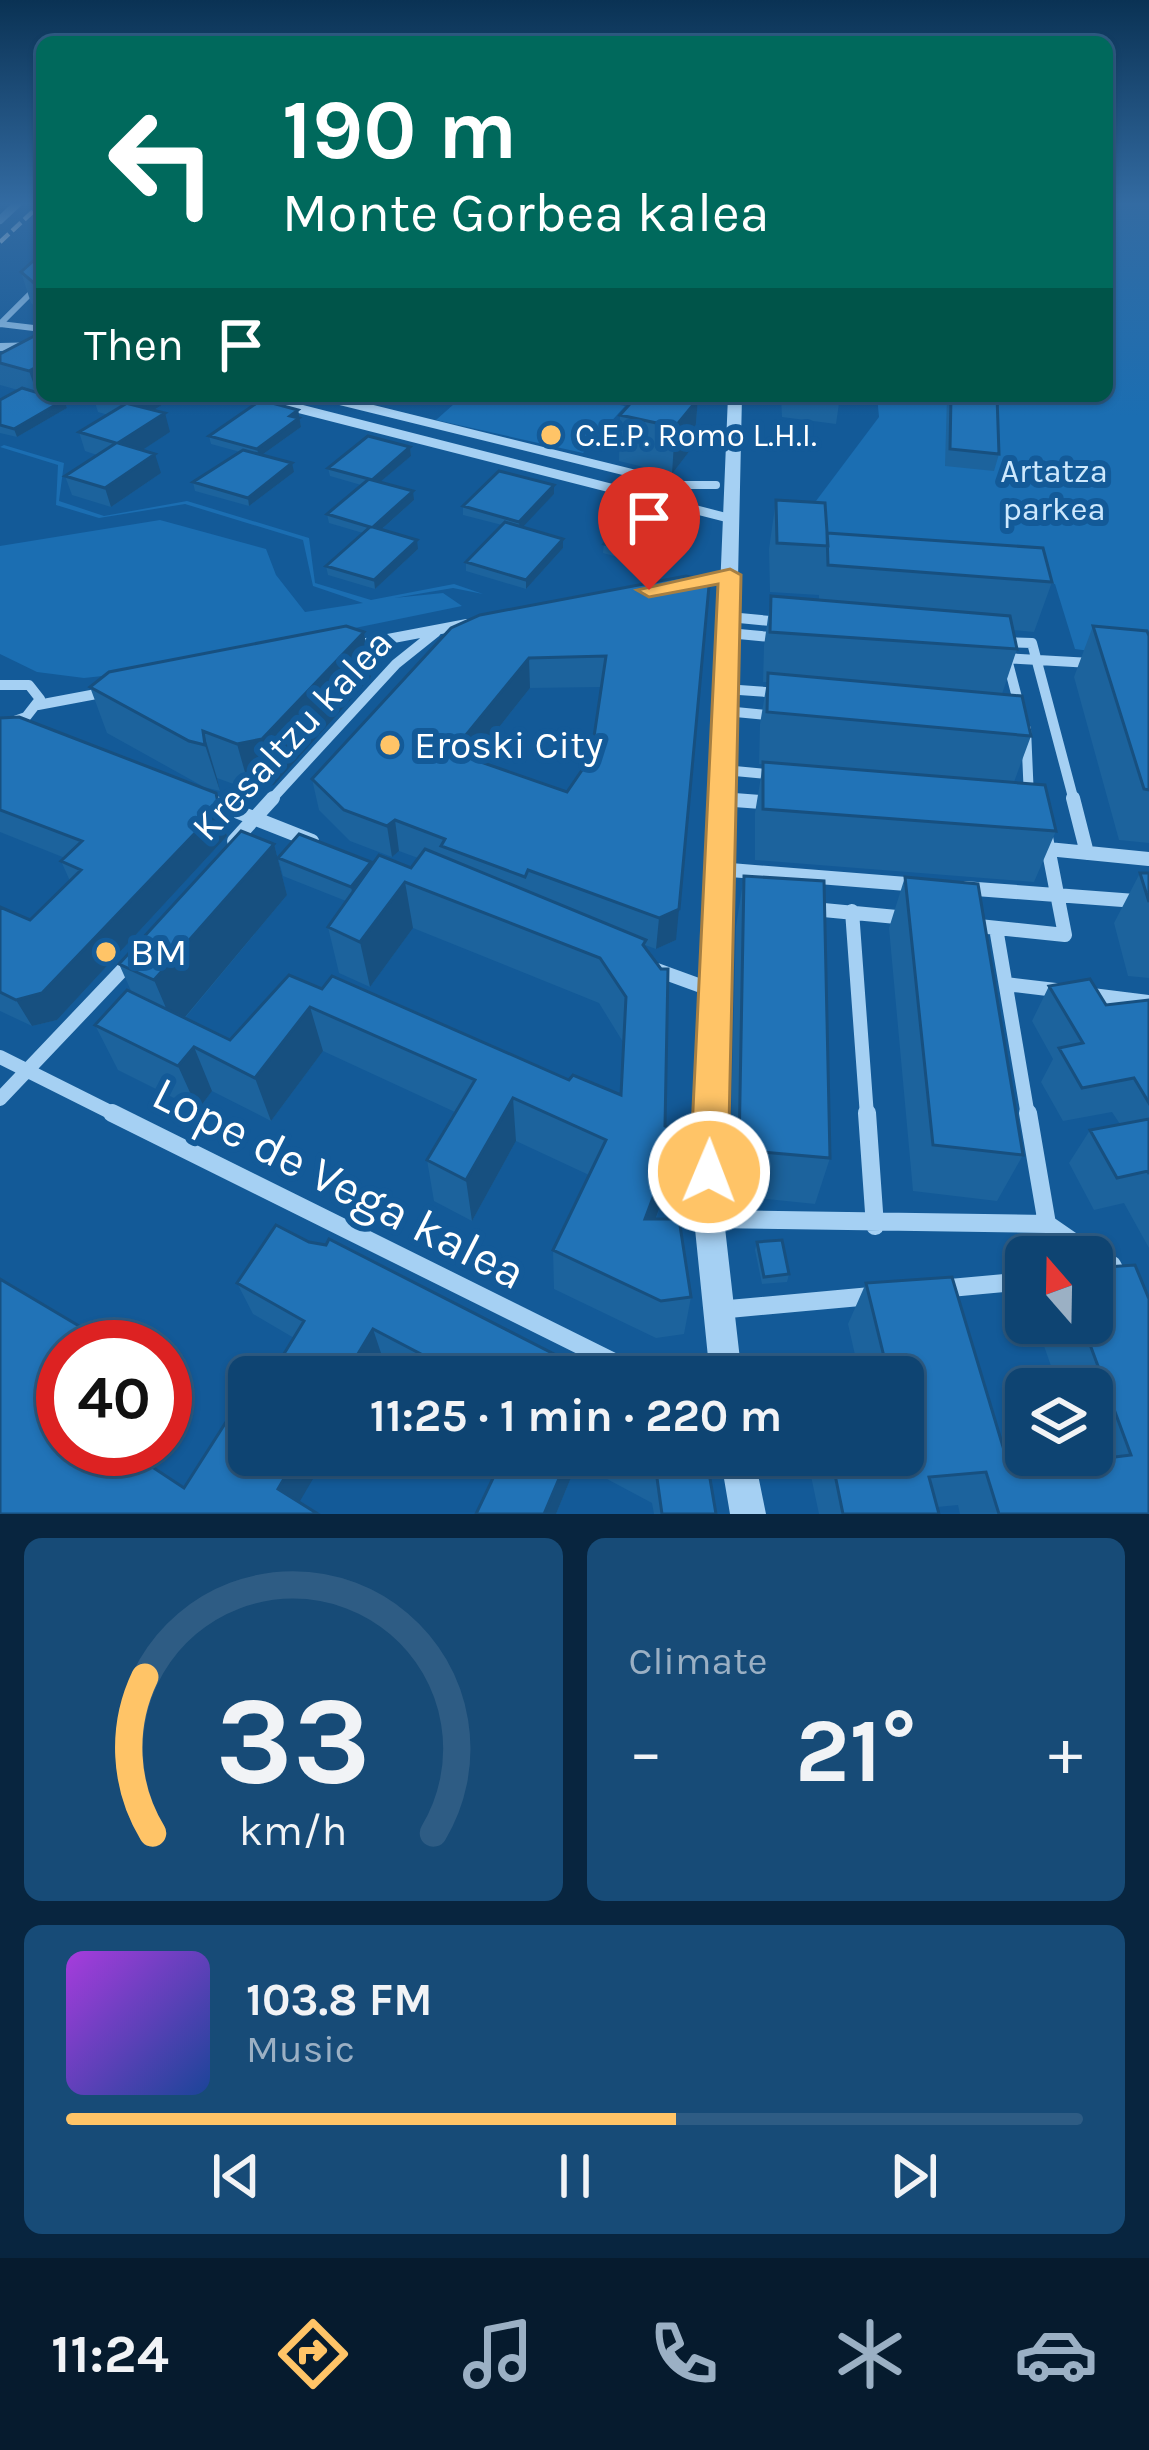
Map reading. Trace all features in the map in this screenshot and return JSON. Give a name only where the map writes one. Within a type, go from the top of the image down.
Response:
[{"type":"street","points":[[0,324],[36,288]]},
{"type":"street","points":[[0,324],[36,328]]},
{"type":"street","points":[[0,347],[36,346]]},
{"type":"street","points":[[274,402],[732,519]]},
{"type":"street","points":[[344,402],[680,485],[716,485]]},
{"type":"street","points":[[723,1356],[709,1220],[712,990],[724,904],[717,868],[735,402]]},
{"type":"street","points":[[340,648],[491,620]]},
{"type":"street","points":[[728,625],[805,624]]},
{"type":"street","points":[[728,625],[805,640]]},
{"type":"street","name":"Kresaltzu kalea","points":[[227,849],[396,664],[439,629]]},
{"type":"street","points":[[982,640],[1031,643],[1087,853]]},
{"type":"street","points":[[955,923],[1065,935],[1048,849],[1034,824],[1003,641]]},
{"type":"street","points":[[986,657],[1106,665]]},
{"type":"street","points":[[0,685],[29,685],[39,693],[38,705]]},
{"type":"street","points":[[0,726],[18,721],[38,705],[122,689]]},
{"type":"street","points":[[725,700],[805,695]]},
{"type":"street","points":[[725,700],[801,718]]},
{"type":"street","points":[[18,721],[46,733]]},
{"type":"street","points":[[724,770],[790,776]]},
{"type":"street","points":[[191,794],[320,844]]},
{"type":"street","points":[[1012,797],[1029,799]]},
{"type":"street","points":[[720,799],[788,804]]},
{"type":"street","points":[[1048,849],[1149,860]]},
{"type":"street","points":[[717,868],[1149,902]]},
{"type":"street","points":[[790,908],[934,921]]},
{"type":"street","points":[[852,911],[875,1226]]},
{"type":"street","points":[[996,928],[1047,1225]]},
{"type":"street","points":[[0,1099],[139,952]]},
{"type":"street","points":[[634,961],[712,990]]},
{"type":"street","points":[[1006,984],[1149,1002]]},
{"type":"street","name":"Lope de Vega kalea","points":[[0,1057],[602,1356]]},
{"type":"street","points":[[709,1220],[1047,1225],[1062,1236]]},
{"type":"street","points":[[1113,1267],[1127,1292]]},
{"type":"street","points":[[907,1292],[1005,1283]]},
{"type":"street","points":[[717,1310],[884,1294]]},
{"type":"street","points":[[741,1476],[748,1514]]},
{"type":"green space","name":"Artatza parkea","points":[[1113,275],[1149,275],[1149,659],[1075,649],[1055,584],[826,547],[798,525],[879,417],[878,402],[1113,402]]},
{"type":"green space","points":[[456,402],[625,406],[583,453],[436,420]]},
{"type":"green space","points":[[0,447],[64,463],[59,501],[104,516],[187,501],[309,538],[315,583],[371,600],[454,584],[483,594],[453,588],[394,598],[443,593],[462,606],[140,672],[84,678],[37,672],[0,654],[0,546],[160,520],[266,549],[276,575],[305,612],[363,603],[313,586],[303,540],[185,504],[99,518],[56,505],[58,465]]},
{"type":"building","points":[[36,335],[36,367],[29,371],[0,363],[0,354]]},
{"type":"building","points":[[22,388],[36,392],[36,402],[61,402],[14,429],[0,425],[0,400]]},
{"type":"building","points":[[123,402],[165,413],[118,443],[155,454],[105,488],[65,476],[116,443],[79,432],[127,403]]},
{"type":"building","points":[[258,402],[298,410],[290,416],[299,418],[257,449],[209,436]]},
{"type":"building","points":[[632,402],[696,402],[675,427],[620,415]]},
{"type":"building","points":[[951,402],[997,402],[999,454],[950,449]]},
{"type":"building","points":[[368,436],[410,447],[372,480],[413,491],[373,527],[417,540],[374,580],[326,566],[370,527],[327,514],[369,479],[328,468]]},
{"type":"building","points":[[243,450],[292,463],[248,498],[193,482]]},
{"type":"building","points":[[499,471],[554,485],[519,522],[463,506]]},
{"type":"building","points":[[776,500],[825,503],[828,546],[777,543]]},
{"type":"building","points":[[635,506],[685,520],[655,558],[604,544]]},
{"type":"building","points":[[505,522],[563,539],[526,580],[466,562]]},
{"type":"building","points":[[827,533],[1043,548],[1052,582],[828,565]]},
{"type":"building","points":[[686,576],[705,580],[709,586],[679,909],[659,918],[528,870],[525,877],[441,846],[445,839],[395,820],[387,826],[344,810],[312,779],[451,628],[480,615]],"holes":[[[606,656],[591,757],[567,792],[452,752],[529,658]]]},
{"type":"building","points":[[771,596],[1010,616],[1017,649],[770,632]]},
{"type":"building","points":[[346,626],[364,632],[262,739],[237,744],[203,731],[205,745],[189,741],[90,687],[109,672]]},
{"type":"building","points":[[1093,626],[1147,631],[1149,636],[1149,790],[1144,789]]},
{"type":"building","points":[[768,673],[1022,696],[1031,736],[767,712]]},
{"type":"building","points":[[19,717],[216,793],[219,808],[42,993],[16,1000],[0,992],[0,907],[30,920],[81,870],[61,861],[82,841],[0,810],[0,718]]},
{"type":"building","points":[[763,762],[1045,785],[1056,831],[763,809]]},
{"type":"building","points":[[241,831],[274,844],[154,980],[119,964]]},
{"type":"building","points":[[299,834],[371,862],[351,887],[278,858]]},
{"type":"building","points":[[425,849],[646,940],[643,945],[661,969],[668,969],[665,1126],[678,1131],[645,1219],[679,1219],[691,1297],[661,1301],[553,1250],[606,1140],[513,1098],[466,1180],[427,1160],[475,1080],[310,1007],[255,1078],[194,1047],[178,1066],[95,1025],[127,990],[230,1040],[289,975],[322,989],[332,976],[569,1080],[573,1075],[621,1095],[626,997],[600,958],[405,882],[360,942],[328,927],[379,855],[411,868]]},
{"type":"building","points":[[1140,873],[1149,873],[1149,902]]},
{"type":"building","points":[[744,876],[824,881],[830,1158],[739,1150]]},
{"type":"building","points":[[905,877],[978,884],[1023,1155],[933,1145]]},
{"type":"building","points":[[1090,979],[1106,1005],[1149,1000],[1149,1103],[1134,1078],[1082,1088],[1059,1048],[1083,1043],[1049,986]]},
{"type":"building","points":[[1149,1119],[1149,1174],[1117,1178],[1090,1130]]},
{"type":"building","points":[[276,1225],[309,1242],[326,1245],[329,1239],[558,1356],[425,1356],[373,1329],[357,1356],[283,1356],[304,1321],[237,1283]]},
{"type":"building","points":[[782,1240],[789,1274],[764,1277],[757,1242]]},
{"type":"building","points":[[1135,1265],[1149,1299],[1149,1514],[999,1514],[986,1472],[929,1477],[939,1514],[843,1514],[835,1476],[924,1476],[924,1356],[884,1356],[866,1283],[952,1277],[1005,1453],[1005,1476],[1113,1476],[1113,1457],[1131,1455],[1113,1407],[1113,1368],[1099,1368],[1090,1344],[1113,1344],[1113,1267]]},
{"type":"building","points":[[0,1279],[69,1320],[36,1320],[36,1476],[166,1476],[184,1488],[228,1419],[228,1476],[286,1476],[278,1489],[318,1514],[0,1514]]},
{"type":"building","points":[[494,1476],[560,1476],[544,1514],[476,1514]]},
{"type":"building","points":[[653,1476],[710,1476],[716,1514],[662,1514]]},
{"type":"place","name":"C.E.P. Romo L.H.I.","points":[[551,435]]},
{"type":"place","name":"Eroski City","points":[[390,745]]},
{"type":"place","name":"BM","points":[[106,952]]},
{"type":"route","points":[[649,590],[730,575],[709,1172]]}]
